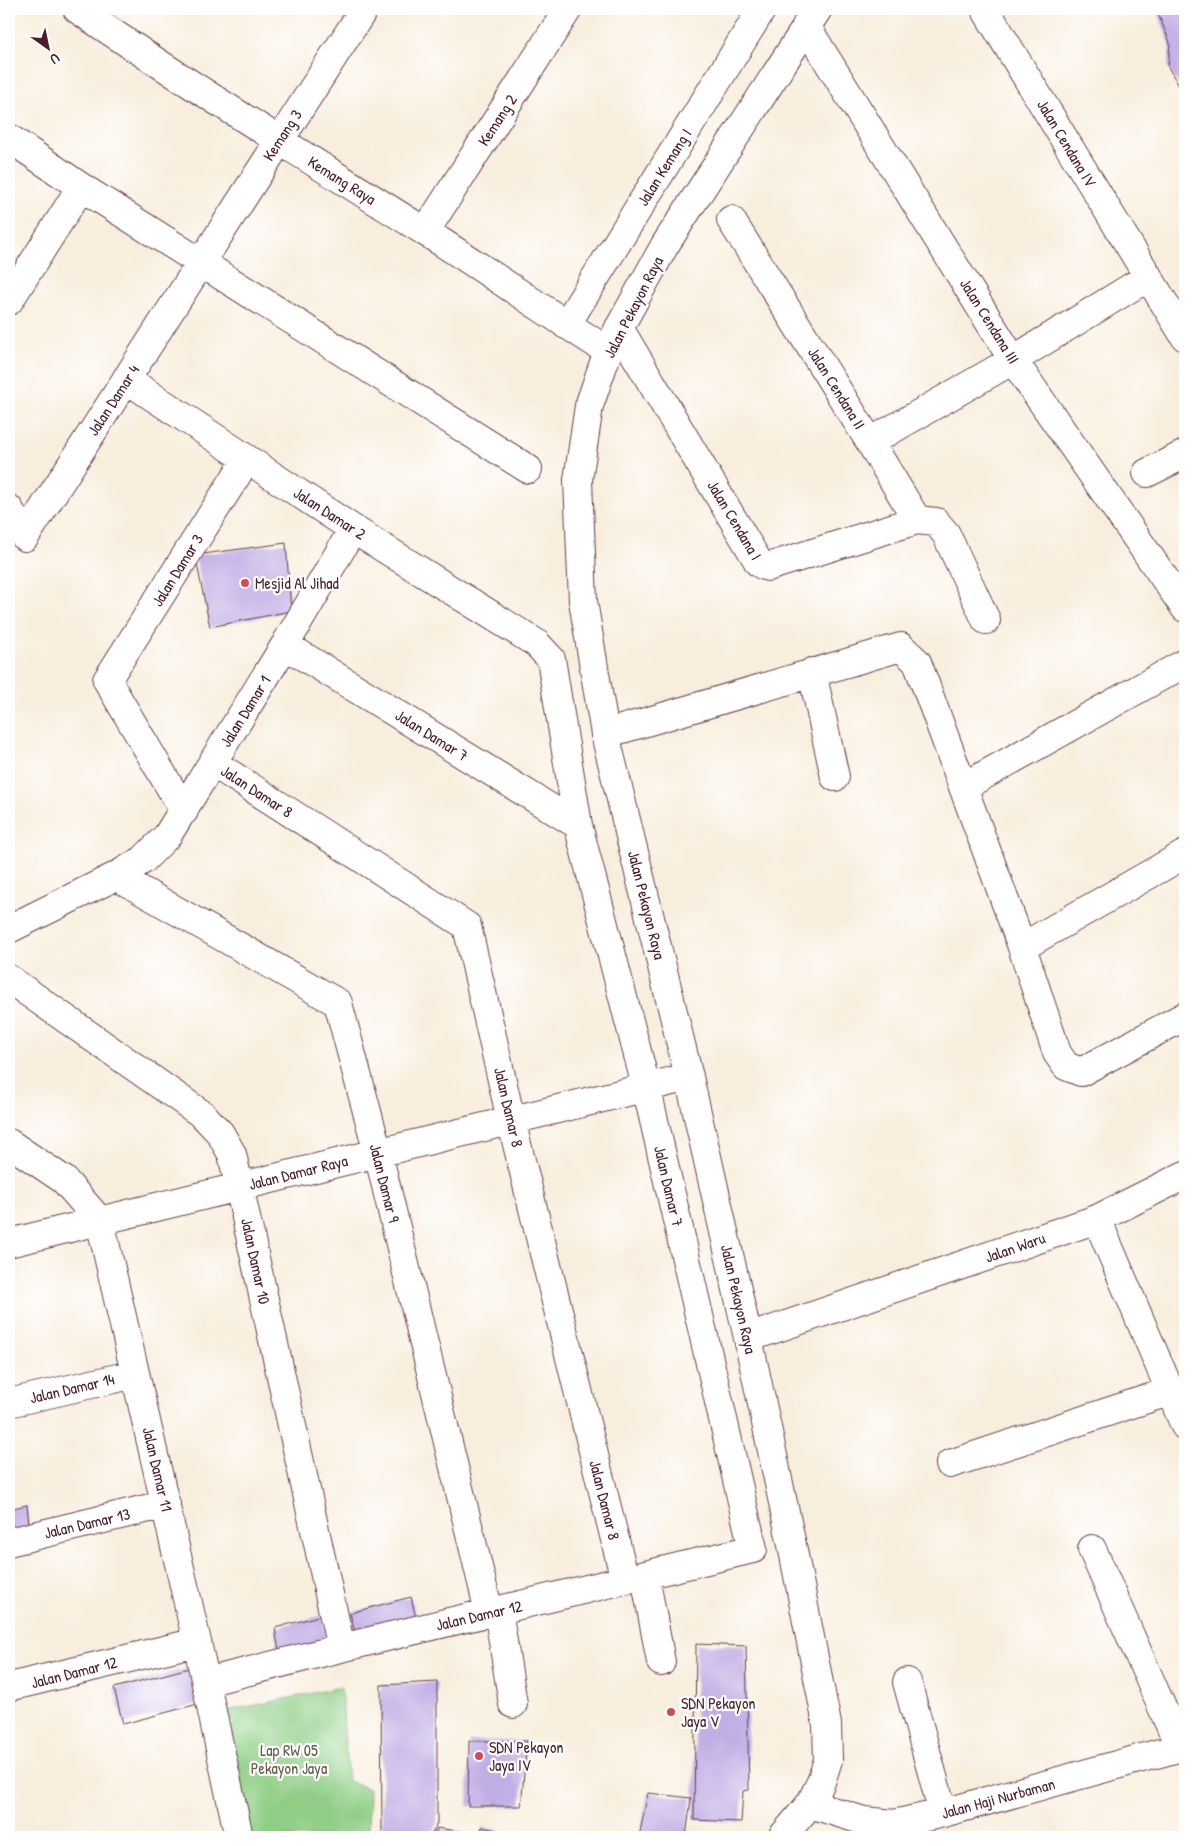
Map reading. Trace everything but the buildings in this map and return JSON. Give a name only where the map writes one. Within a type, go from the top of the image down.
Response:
[{"type":"street","name":"Kemang Raya","points":[[77,9],[279,141],[426,232],[566,325],[614,339]]},
{"type":"street","name":"Kemang 3","points":[[201,262],[364,9]]},
{"type":"street","name":"Kemang 2","points":[[426,232],[568,9]]},
{"type":"street","name":"Jalan Kemang I","points":[[566,325],[762,9]]},
{"type":"street","name":"Jalan Cendana IV","points":[[985,9],[1185,337]]},
{"type":"street","name":"Jalan Pekayon Raya","points":[[782,1837],[810,1804],[820,1782],[828,1760],[827,1724],[792,1545],[748,1338],[689,1077],[605,734],[582,601],[578,480],[589,406],[614,339],[665,245],[812,18]]},
{"type":"street","name":"Jalan Cendana III","points":[[812,18],[1013,360],[1185,608]]},
{"type":"street","points":[[9,138],[81,187],[528,469]]},
{"type":"street","points":[[9,301],[81,187]]},
{"type":"street","name":"Jalan Cendana II","points":[[731,220],[870,442],[1013,360]]},
{"type":"street","name":"Jalan Damar 4","points":[[9,509],[25,537],[201,262]]},
{"type":"street","points":[[1013,360],[1148,277]]},
{"type":"street","name":"Jalan Cendana I","points":[[614,339],[759,563],[764,566],[768,567],[917,520]]},
{"type":"street","name":"Jalan Damar 2","points":[[126,379],[353,529],[536,643]]},
{"type":"street","points":[[870,442],[917,520],[936,522],[946,534],[986,620]]},
{"type":"street","points":[[1147,473],[1185,454]]},
{"type":"street","name":"Jalan Damar 3","points":[[184,811],[107,680],[247,459]]},
{"type":"street","name":"Jalan Damar 1","points":[[9,929],[116,876],[143,860],[166,836],[184,811],[353,529]]},
{"type":"street","name":"Jalan Damar 7","points":[[536,643],[551,659],[578,825],[646,1086],[753,1549]]},
{"type":"street","name":"Jalan Damar 7","points":[[285,645],[578,825]]},
{"type":"street","points":[[605,734],[901,647],[917,662],[1022,947],[1057,1053],[1066,1066],[1081,1072],[1185,1016]]},
{"type":"street","points":[[963,787],[1185,662]]},
{"type":"street","points":[[812,672],[835,778]]},
{"type":"street","name":"Jalan Damar 8","points":[[213,763],[467,926],[511,1120],[635,1578],[661,1662]]},
{"type":"street","points":[[1022,947],[1185,854]]},
{"type":"street","name":"Jalan Damar 9","points":[[116,876],[338,1003],[494,1611],[513,1704]]},
{"type":"street","name":"Jalan Damar 10","points":[[9,979],[203,1115],[220,1133],[232,1154],[341,1648]]},
{"type":"street","name":"Jalan Damar Raya","points":[[9,1243],[689,1077]]},
{"type":"street","name":"Jalan Damar 11","points":[[9,1143],[64,1180],[100,1221],[198,1642],[239,1837]]},
{"type":"street","name":"Jalan Waru","points":[[748,1338],[1097,1220],[1185,1175]]},
{"type":"street","points":[[1097,1220],[1174,1379],[1185,1426]]},
{"type":"street","name":"Jalan Damar 14","points":[[9,1403],[135,1374]]},
{"type":"street","points":[[950,1464],[1174,1379]]},
{"type":"street","name":"Jalan Damar 13","points":[[9,1542],[166,1504]]},
{"type":"street","name":"Jalan Damar 12","points":[[206,1682],[753,1549]]},
{"type":"street","points":[[1092,1549],[1182,1747]]},
{"type":"street","name":"Jalan Damar 12","points":[[9,1687],[198,1642]]},
{"type":"street","points":[[907,1682],[943,1813]]},
{"type":"street","name":"Jalan Haji Nurbaman","points":[[810,1804],[864,1821],[894,1824],[943,1813],[1182,1747]]},
{"type":"green space","name":"Lap RW 05 Pekayon Jaya","points":[[341,1687],[348,1781],[369,1789],[368,1837],[243,1837],[222,1712]]},
{"type":"place","name":"Mesjid Al Jihad","points":[[245,583]]},
{"type":"place","name":"SDN Pekayon Jaya V","points":[[671,1712]]},
{"type":"place","name":"SDN Pekayon Jaya IV","points":[[479,1756]]}]
